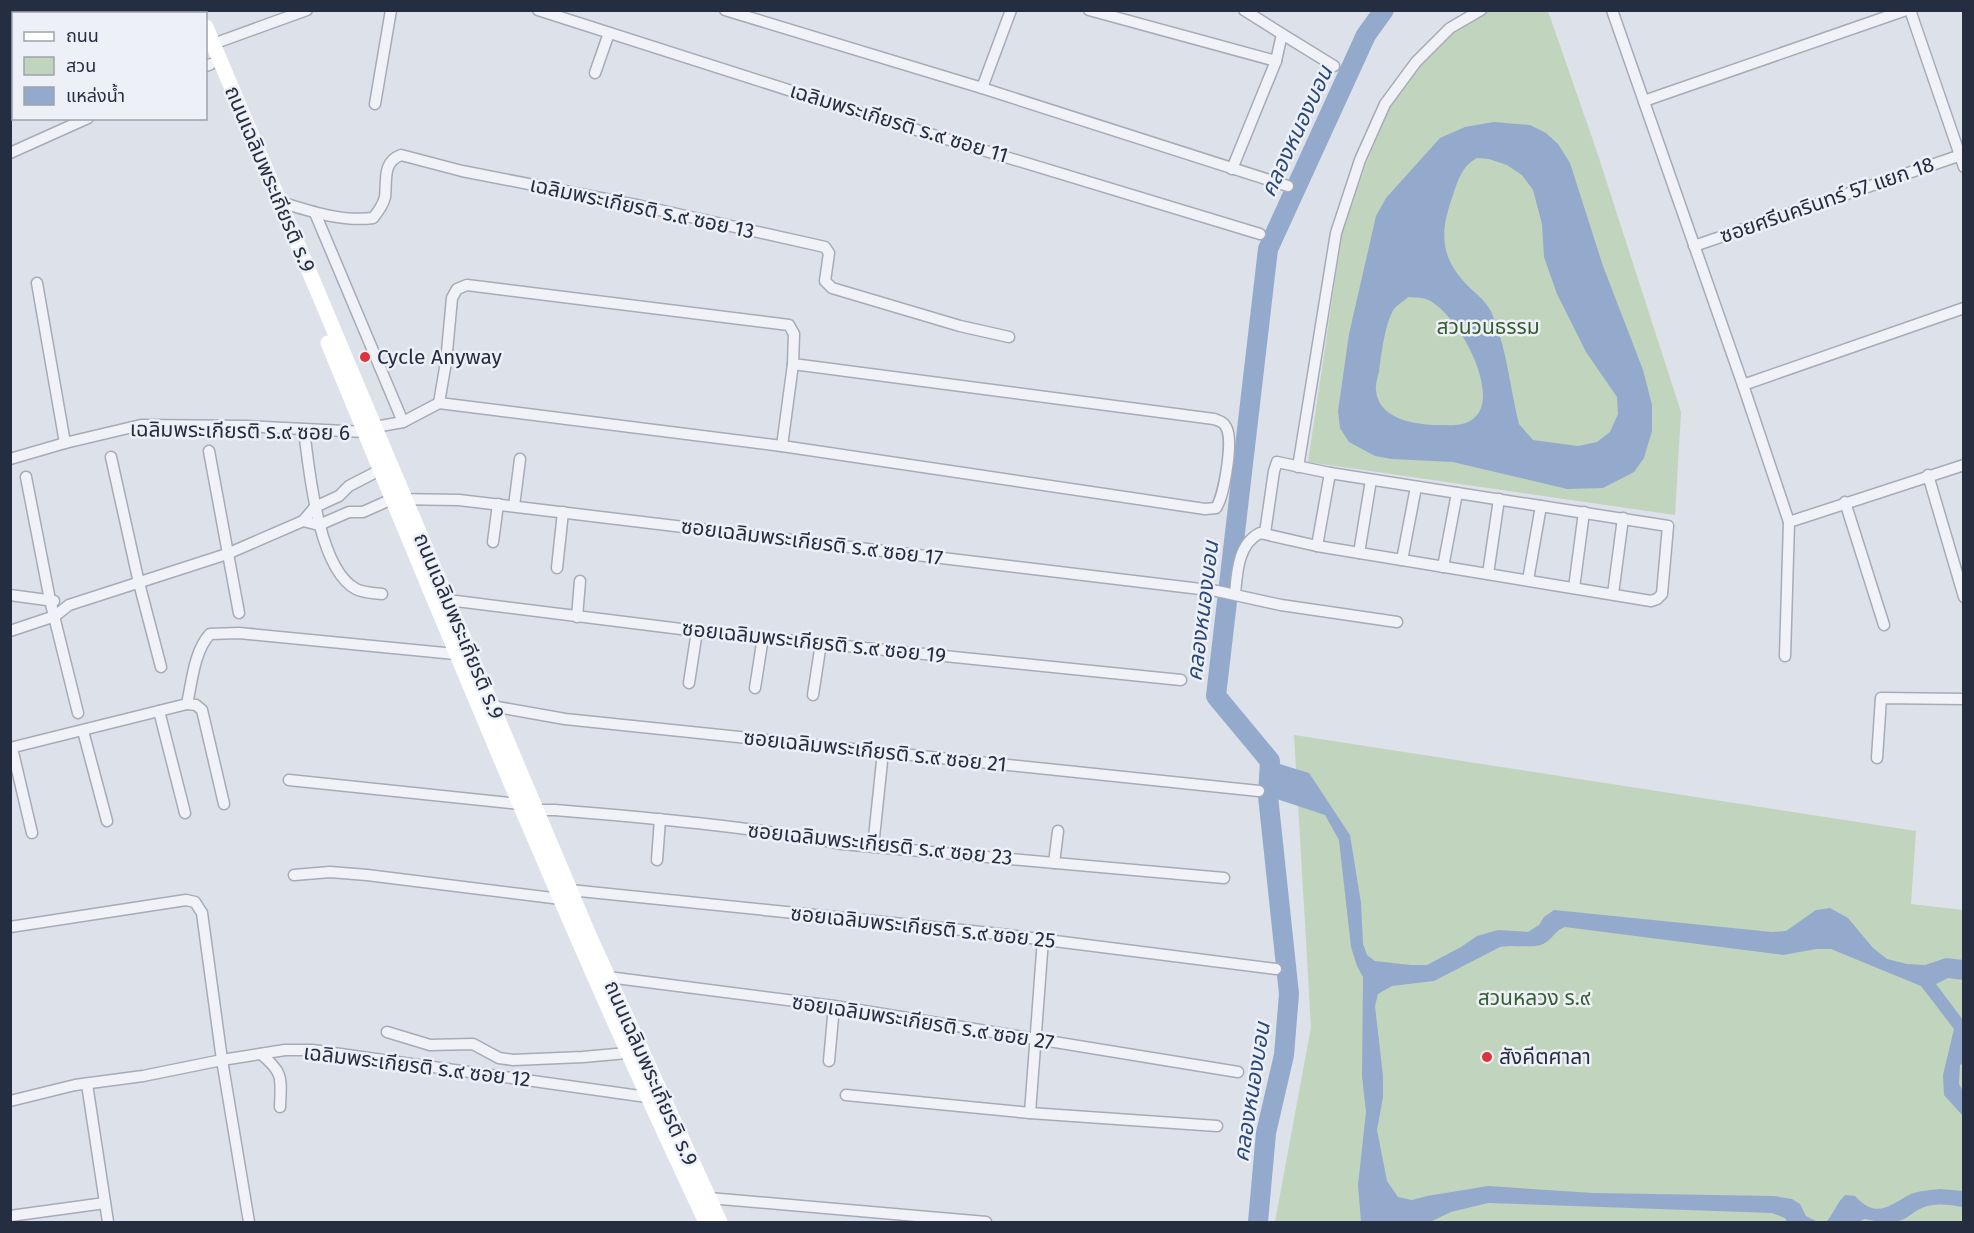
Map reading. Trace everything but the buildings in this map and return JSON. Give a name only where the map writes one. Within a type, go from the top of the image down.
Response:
[{"type":"main road","name":"ถนนเฉลิมพระเกียรติ ร.9","points":[[207,33],[212,62],[250,144],[399,499],[455,654],[520,804],[608,976],[720,1222]]},
{"type":"main road","name":"ถนนเฉลิมพระเกียรติ ร.9","points":[[250,144],[280,202],[370,429],[380,470],[399,499],[448,600],[536,810],[565,894],[627,1053],[706,1222]]},
{"type":"street","points":[[212,62],[307,10]]},
{"type":"street","points":[[375,104],[391,10]]},
{"type":"street","name":"เฉลิมพระเกียรติ ร.๙ ซอย 11","points":[[538,10],[854,111],[1260,234]]},
{"type":"street","points":[[725,10],[982,88],[1288,186]]},
{"type":"street","points":[[982,88],[1011,10]]},
{"type":"street","points":[[1089,10],[1276,62]]},
{"type":"street","points":[[1244,10],[1334,66]]},
{"type":"street","points":[[1298,467],[1336,233],[1360,160],[1385,104],[1416,62],[1450,28],[1481,10]]},
{"type":"street","points":[[1612,10],[1789,522],[1785,656]]},
{"type":"street","points":[[1644,101],[1908,10],[1964,167]]},
{"type":"street","points":[[595,73],[609,33]]},
{"type":"street","points":[[1232,169],[1276,62],[1282,34]]},
{"type":"street","points":[[10,153],[84,120]]},
{"type":"street","name":"ซอยศรีนครินทร์ 57 แยก 18","points":[[1694,246],[1961,154]]},
{"type":"street","name":"เฉลิมพระเกียรติ ร.๙ ซอย 13","points":[[280,202],[315,213],[359,220],[373,218],[385,198],[388,165],[394,158],[401,155],[462,171],[641,206],[825,247],[829,253],[825,281],[832,288],[960,326],[1009,337]]},
{"type":"street","points":[[315,213],[403,422]]},
{"type":"street","points":[[37,283],[65,443]]},
{"type":"street","points":[[782,446],[793,364],[794,334],[789,325],[467,285],[457,289],[452,298],[446,362],[439,403],[465,404],[782,446],[1205,509],[1216,508],[1220,502],[1229,446],[1227,428],[1223,423],[1214,419],[793,364]]},
{"type":"street","points":[[1743,385],[1964,308]]},
{"type":"street","name":"เฉลิมพระเกียรติ ร.๙ ซอย 6","points":[[10,459],[65,443],[141,426],[246,426],[304,430],[370,429],[403,422],[439,403]]},
{"type":"street","points":[[304,430],[319,525],[336,569],[354,588],[368,593],[382,594]]},
{"type":"street","points":[[209,451],[239,613]]},
{"type":"street","points":[[111,457],[160,667]]},
{"type":"street","points":[[513,507],[520,459]]},
{"type":"street","points":[[1234,594],[1240,556],[1252,537],[1265,533],[1273,537],[1317,546],[1651,601],[1662,594],[1668,525],[1371,480],[1278,462],[1274,471],[1265,533]]},
{"type":"street","points":[[1789,522],[1964,465]]},
{"type":"street","points":[[10,631],[55,616],[69,604],[139,584],[227,554],[303,521],[315,507],[339,496],[350,486],[380,470]]},
{"type":"street","points":[[1317,546],[1330,473]]},
{"type":"street","points":[[1928,476],[1964,597]]},
{"type":"street","points":[[26,477],[50,600],[78,713]]},
{"type":"street","points":[[1359,553],[1371,480]]},
{"type":"street","points":[[1402,560],[1416,486]]},
{"type":"street","points":[[1443,567],[1457,493]]},
{"type":"street","points":[[303,521],[319,525],[348,512],[363,512],[399,499]]},
{"type":"street","name":"ซอยเฉลิมพระเกียรติ ร.๙ ซอย 17","points":[[399,499],[441,499],[498,504],[1217,591],[1281,605],[1396,622]]},
{"type":"street","points":[[1488,574],[1499,500]]},
{"type":"street","points":[[1845,502],[1884,625]]},
{"type":"street","points":[[493,542],[498,504]]},
{"type":"street","points":[[1528,580],[1542,506]]},
{"type":"street","points":[[557,568],[563,512]]},
{"type":"street","points":[[1574,588],[1584,512]]},
{"type":"street","points":[[1613,594],[1623,518]]},
{"type":"street","points":[[577,617],[580,581]]},
{"type":"street","points":[[10,595],[69,604]]},
{"type":"street","name":"ซอยเฉลิมพระเกียรติ ร.๙ ซอย 19","points":[[448,600],[697,631],[1181,680]]},
{"type":"street","points":[[689,683],[697,631]]},
{"type":"street","points":[[187,704],[199,652],[210,634],[239,633],[455,654]]},
{"type":"street","points":[[755,688],[763,638]]},
{"type":"street","points":[[813,695],[821,644]]},
{"type":"street","points":[[1877,758],[1881,698],[1964,699]]},
{"type":"street","points":[[32,833],[11,748],[187,704],[196,705],[202,710],[224,804]]},
{"type":"street","name":"ซอยเฉลิมพระเกียรติ ร.๙ ซอย 21","points":[[492,706],[565,718],[1259,791]]},
{"type":"street","points":[[159,711],[185,813]]},
{"type":"street","points":[[83,731],[107,821]]},
{"type":"street","points":[[873,847],[883,752]]},
{"type":"street","points":[[290,780],[520,804]]},
{"type":"street","name":"ซอยเฉลิมพระเกียรติ ร.๙ ซอย 23","points":[[536,810],[660,819],[873,847],[1224,878]]},
{"type":"street","points":[[657,860],[660,819]]},
{"type":"street","points":[[1054,863],[1058,831]]},
{"type":"street","name":"ซอยเฉลิมพระเกียรติ ร.๙ ซอย 25","points":[[294,875],[330,872],[367,874],[1043,939],[1276,969]]},
{"type":"street","points":[[10,927],[186,900],[195,902],[202,913],[222,1060],[249,1222]]},
{"type":"street","points":[[1030,1113],[1043,939]]},
{"type":"street","name":"ซอยเฉลิมพระเกียรติ ร.๙ ซอย 27","points":[[608,976],[834,1006],[1238,1072]]},
{"type":"street","points":[[829,1061],[834,1006]]},
{"type":"street","points":[[387,1032],[430,1045],[472,1044],[499,1058],[513,1060],[627,1053]]},
{"type":"street","name":"เฉลิมพระเกียรติ ร.๙ ซอย 12","points":[[10,1101],[87,1084],[285,1050],[312,1050],[647,1096]]},
{"type":"street","points":[[261,1054],[279,1072],[280,1107]]},
{"type":"street","points":[[87,1084],[108,1222]]},
{"type":"street","points":[[846,1095],[1030,1113],[1217,1126]]},
{"type":"street","points":[[708,1198],[986,1222]]},
{"type":"street","points":[[10,1216],[105,1203]]},
{"type":"green space","name":"สวนวนธรรม","points":[[1488,11],[1548,11],[1596,149],[1681,412],[1675,515],[1308,462],[1342,234],[1366,164],[1390,107],[1420,66],[1453,32]]},
{"type":"green space","name":"สวนหลวง ร.๙","points":[[1294,735],[1916,831],[1911,904],[1963,910],[1963,1222],[1275,1222],[1311,1027]]},
{"type":"water","points":[[1494,122],[1530,125],[1546,133],[1558,144],[1570,163],[1603,266],[1643,370],[1652,405],[1652,431],[1644,458],[1634,472],[1603,488],[1567,489],[1453,462],[1375,456],[1349,442],[1340,428],[1338,411],[1349,334],[1376,216],[1386,198],[1440,138],[1465,127]],"holes":[[[1477,158],[1507,165],[1522,175],[1533,190],[1542,224],[1544,257],[1557,294],[1586,352],[1617,397],[1618,414],[1610,432],[1597,442],[1578,446],[1533,440],[1519,424],[1505,356],[1491,311],[1451,264],[1445,243],[1446,220],[1461,174]],[[1408,297],[1426,299],[1438,306],[1450,319],[1472,354],[1480,374],[1483,392],[1481,408],[1469,422],[1451,425],[1409,422],[1390,414],[1378,400],[1376,385],[1388,322],[1394,309]]]},
{"type":"water","points":[[1270,761],[1309,773],[1350,835],[1361,903],[1363,944],[1367,955],[1375,961],[1427,965],[1477,936],[1498,930],[1528,932],[1554,910],[1772,932],[1786,931],[1816,910],[1830,908],[1848,918],[1873,948],[1887,959],[1907,964],[1925,965],[1946,958],[1963,960],[1963,980],[1948,978],[1936,984],[1963,1020],[1963,1063],[1960,1065],[1959,1084],[1963,1091],[1963,1116],[1944,1095],[1943,1075],[1954,1029],[1921,986],[1831,949],[1816,949],[1783,955],[1565,927],[1543,944],[1500,947],[1434,981],[1392,986],[1378,994],[1375,1006],[1383,1076],[1383,1097],[1377,1130],[1387,1181],[1398,1197],[1412,1200],[1488,1186],[1593,1193],[1774,1196],[1792,1199],[1800,1204],[1806,1216],[1818,1222],[1787,1222],[1785,1218],[1772,1213],[1488,1203],[1451,1212],[1430,1222],[1361,1222],[1358,1185],[1366,1112],[1362,1076],[1363,977],[1351,947],[1339,840],[1325,815],[1268,796]]},
{"type":"water","points":[[1940,1189],[1963,1191],[1963,1207],[1943,1204],[1927,1206],[1906,1218],[1891,1222],[1865,1219],[1858,1222],[1826,1222],[1845,1195],[1855,1196],[1863,1203],[1877,1209],[1889,1206],[1914,1193]]},
{"type":"waterway","name":"คลองหนองบอน","points":[[1258,1222],[1266,1133],[1284,1055],[1289,994],[1268,796],[1270,761],[1216,696],[1268,249],[1366,35],[1384,10]]},
{"type":"place","name":"Cycle Anyway","points":[[365,357]]},
{"type":"place","name":"สังคีตศาลา","points":[[1487,1057]]}]
